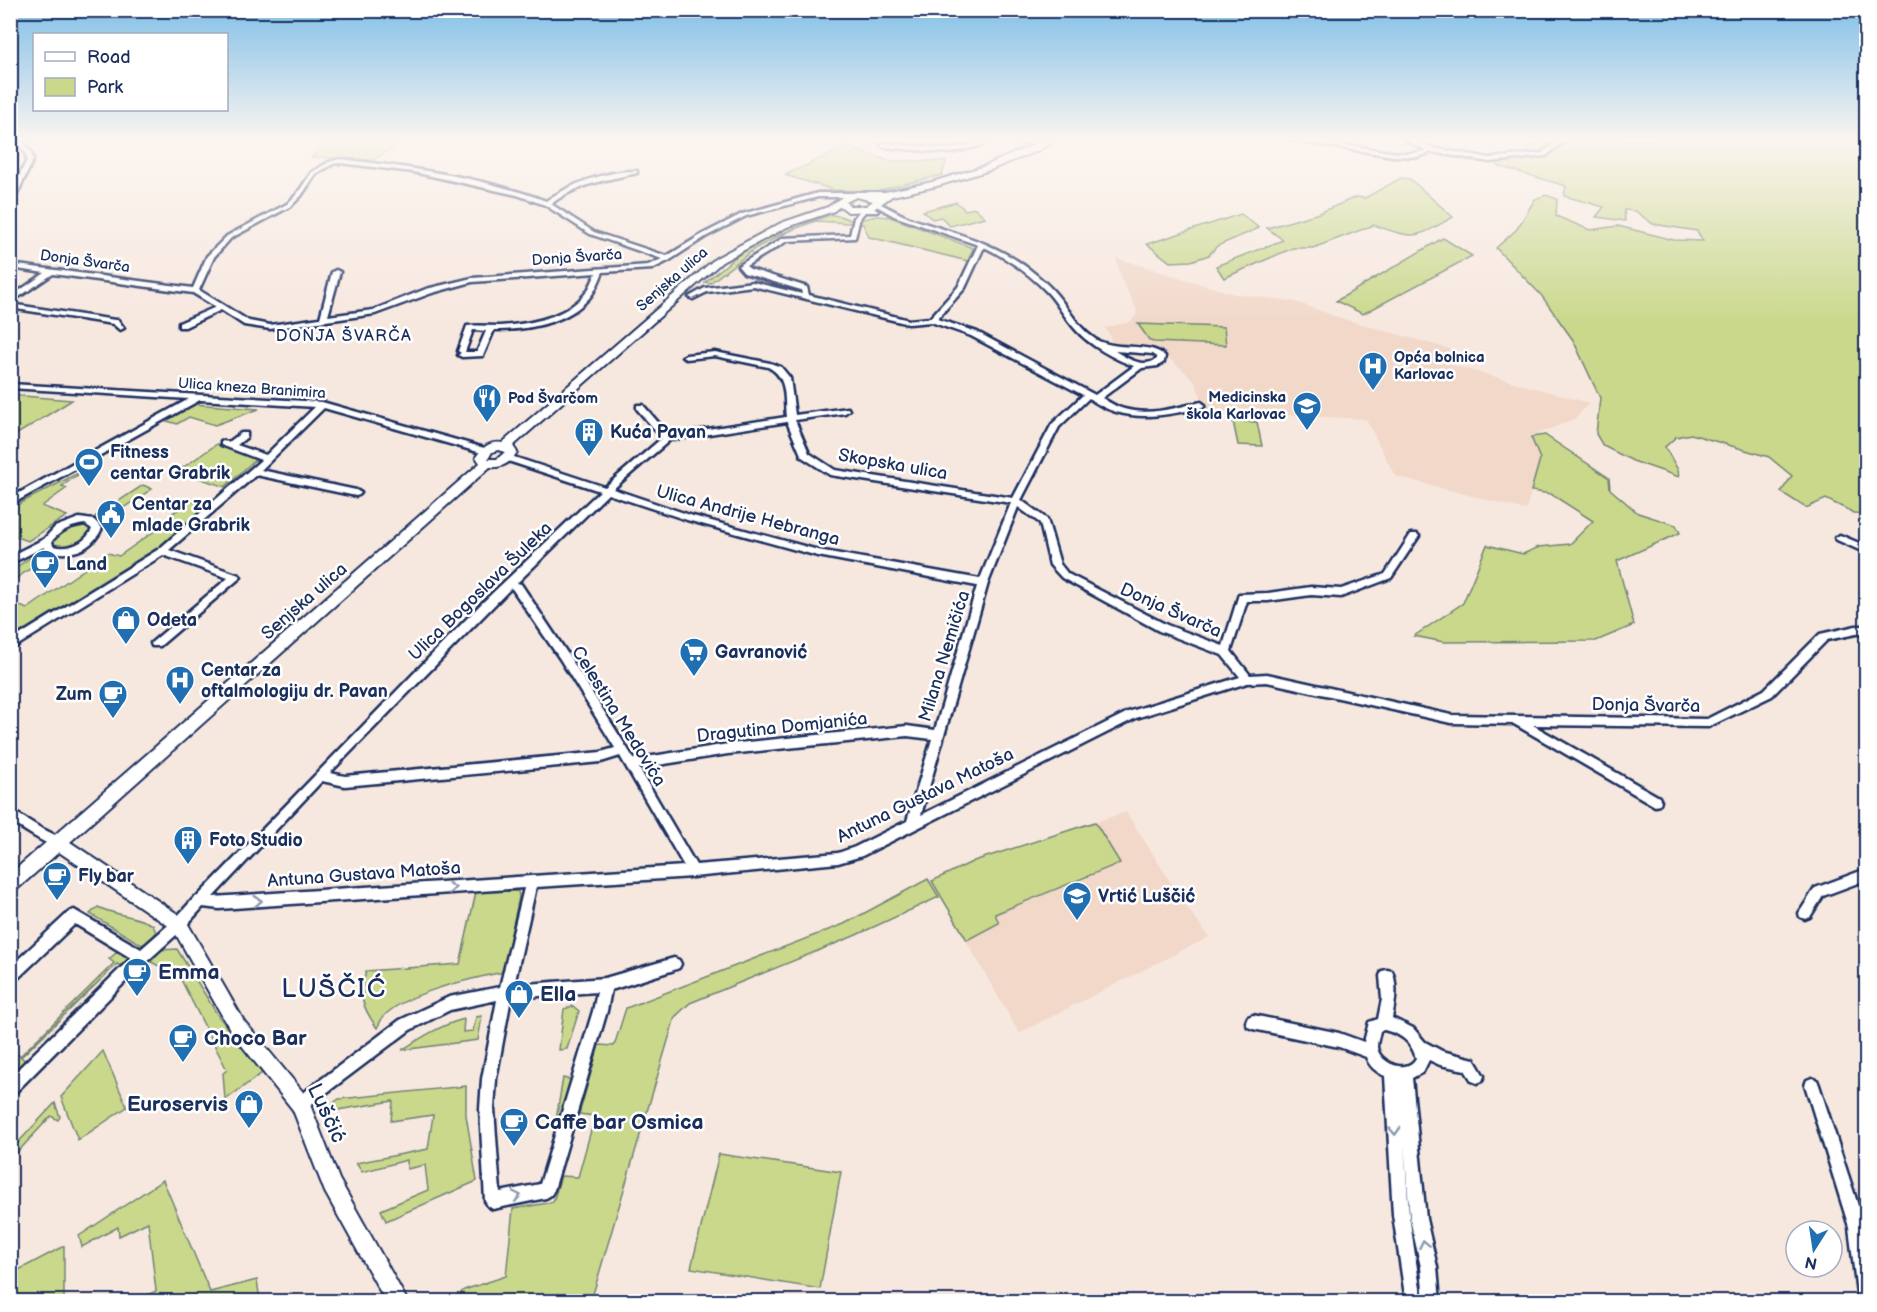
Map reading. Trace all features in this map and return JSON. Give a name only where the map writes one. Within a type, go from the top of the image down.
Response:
[{"type":"main road","points":[[825,211],[832,203],[831,201]]},
{"type":"main road","points":[[863,210],[872,207],[878,201]]},
{"type":"main road","points":[[884,201],[883,203],[888,211]]},
{"type":"main road","points":[[841,202],[844,207],[855,214]]},
{"type":"main road","name":"Senjska ulica","points":[[507,452],[719,260],[784,225],[825,211],[841,202]]},
{"type":"main road","name":"Senjska ulica","points":[[825,211],[855,214],[863,210]]},
{"type":"main road","points":[[497,446],[507,452],[501,462],[486,457],[497,446]]},
{"type":"main road","name":"Senjska ulica","points":[[10,885],[486,457]]},
{"type":"main road","name":"Luščić","points":[[59,843],[179,924],[238,1028],[300,1104],[332,1185],[398,1302]]},
{"type":"street","points":[[195,291],[211,256],[228,237],[291,201]]},
{"type":"street","points":[[538,201],[547,204],[592,233],[668,259]]},
{"type":"street","points":[[547,204],[551,201]]},
{"type":"street","name":"Donja Švarča","points":[[10,266],[195,291],[247,323],[262,326],[375,312],[429,291],[472,280],[649,267],[668,259],[705,235],[744,215],[788,201]]},
{"type":"street","points":[[875,203],[888,211],[982,244],[1018,265],[1049,290],[1076,325],[1101,345],[1115,355],[1140,365],[1157,364],[1161,360],[1161,356],[1155,352],[1101,345]]},
{"type":"street","points":[[863,210],[888,211]]},
{"type":"street","points":[[805,297],[804,290],[747,271],[742,266],[785,239],[853,237],[855,214]]},
{"type":"street","points":[[932,320],[962,288],[982,244]]},
{"type":"street","points":[[491,329],[480,354],[462,353],[470,328],[491,329],[536,324],[567,312],[587,297],[601,270]]},
{"type":"street","points":[[10,301],[51,272]]},
{"type":"street","points":[[323,320],[336,272]]},
{"type":"street","points":[[693,297],[705,290],[753,284],[909,322],[932,320],[974,334],[999,348],[1020,356],[1118,410],[1134,415],[1152,416],[1201,405]]},
{"type":"street","points":[[10,306],[116,322],[120,328]]},
{"type":"street","points":[[182,325],[222,306]]},
{"type":"street","name":"Skopska ulica","points":[[686,357],[715,354],[770,365],[778,369],[786,378],[791,421],[805,455],[833,473],[1016,501]]},
{"type":"street","points":[[1016,501],[1055,426],[1092,397],[1140,365]]},
{"type":"street","name":"Ulica kneza Branimira","points":[[10,386],[322,405],[486,457]]},
{"type":"street","points":[[10,502],[200,397]]},
{"type":"street","points":[[10,646],[162,551],[254,472],[322,405]]},
{"type":"street","points":[[640,407],[668,438]]},
{"type":"street","points":[[606,491],[668,438],[791,421],[845,410]]},
{"type":"street","points":[[244,435],[228,444],[268,459]]},
{"type":"street","name":"Ulica Andrije Hebranga","points":[[507,452],[606,491],[690,518],[818,553],[983,583]]},
{"type":"street","points":[[254,472],[356,493]]},
{"type":"street","name":"Ulica Bogoslava Šuleka","points":[[179,924],[509,583],[606,491]]},
{"type":"street","name":"Donja Švarča","points":[[1016,501],[1044,521],[1055,565],[1065,576],[1163,628],[1227,652],[1247,679],[1267,678],[1451,719],[1708,723],[1768,693],[1824,637],[1866,630]]},
{"type":"street","name":"Milana Nemičića","points":[[913,823],[983,583],[1016,501]]},
{"type":"street","points":[[10,561],[47,541],[57,530],[77,522],[91,522],[97,528],[87,542],[66,550],[53,550],[47,545],[47,541]]},
{"type":"street","points":[[1227,652],[1242,597],[1268,597],[1311,591],[1341,593],[1388,576],[1414,536]]},
{"type":"street","points":[[1840,538],[1866,550]]},
{"type":"street","points":[[156,643],[236,577],[162,551]]},
{"type":"street","name":"Celestina Medovića","points":[[509,583],[517,587],[536,614],[631,764],[693,871]]},
{"type":"street","name":"Antuna Gustava Matoša","points":[[199,901],[219,903],[531,883],[838,858],[858,852],[1132,715],[1247,679]]},
{"type":"street","points":[[1514,720],[1655,801]]},
{"type":"street","name":"Dragutina Domjanića","points":[[631,764],[728,749],[907,732],[938,735]]},
{"type":"street","points":[[320,776],[345,781],[601,757],[622,751]]},
{"type":"street","points":[[10,814],[35,831],[59,843]]},
{"type":"street","points":[[1805,913],[1819,891],[1866,875]]},
{"type":"street","points":[[531,883],[506,992],[488,1089],[487,1109],[493,1201],[546,1190],[600,1011],[605,985]]},
{"type":"street","points":[[10,976],[74,916],[142,957]]},
{"type":"street","points":[[10,1088],[142,957],[179,924]]},
{"type":"street","points":[[300,1104],[405,1025],[449,1004],[506,992],[605,985],[674,964]]},
{"type":"street","points":[[1384,1023],[1389,999],[1387,976]]},
{"type":"street","points":[[1389,999],[1400,1026]]},
{"type":"street","points":[[1253,1023],[1370,1044]]},
{"type":"street","points":[[1384,1023],[1400,1026],[1413,1036],[1421,1053],[1418,1068],[1399,1074],[1377,1062],[1370,1044],[1374,1027],[1384,1023]]},
{"type":"street","points":[[1421,1053],[1469,1064],[1477,1076]]},
{"type":"street","points":[[1399,1074],[1401,1215],[1414,1302]]},
{"type":"street","points":[[1399,1074],[1418,1219],[1429,1267],[1432,1302]]},
{"type":"street","points":[[1812,1085],[1857,1227],[1866,1302]]},
{"type":"shaded area","name":"Opća bolnica Karlovac","points":[[1116,258],[1234,294],[1293,301],[1343,319],[1454,350],[1452,365],[1589,403],[1576,418],[1531,437],[1540,459],[1526,510],[1395,476],[1366,419],[1207,411],[1194,380],[1165,355],[1157,351],[1111,346],[1110,335],[1105,328],[1130,322],[1136,316],[1137,310],[1122,281]]},
{"type":"shaded area","name":"Vrtić Luščić","points":[[1126,812],[1186,906],[1209,937],[1019,1033],[932,881],[974,861]]},
{"type":"green space","points":[[1346,201],[1435,201],[1453,217],[1430,230],[1415,235],[1399,233],[1374,225],[1313,248],[1293,248],[1224,278],[1216,266],[1283,240],[1267,228],[1319,213]]},
{"type":"green space","points":[[1534,201],[1557,201],[1556,216],[1590,230],[1618,226],[1674,240],[1703,241],[1697,231],[1653,224],[1635,211],[1624,210],[1625,221],[1596,217],[1604,207],[1583,201],[1866,201],[1866,514],[1854,513],[1826,499],[1806,508],[1781,492],[1792,476],[1769,457],[1691,434],[1676,437],[1665,447],[1678,470],[1679,477],[1633,461],[1603,446],[1596,434],[1600,398],[1573,340],[1541,295],[1496,248],[1517,229]]},
{"type":"green space","points":[[956,202],[965,210],[975,208],[985,217],[950,226],[941,217],[932,219],[923,211]]},
{"type":"green space","points":[[1241,214],[1259,228],[1217,246],[1209,255],[1191,261],[1170,262],[1147,244]]},
{"type":"green space","points":[[831,215],[853,221],[878,216],[890,217],[973,248],[968,261],[869,237],[863,224],[816,221],[756,248],[710,283],[705,282],[748,247],[810,222]]},
{"type":"green space","points":[[1443,238],[1472,256],[1363,314],[1336,301]]},
{"type":"green space","points":[[1138,324],[1224,327],[1226,345],[1154,342],[1150,341]]},
{"type":"green space","points":[[11,395],[72,400],[11,438]]},
{"type":"green space","points":[[193,404],[259,409],[215,425],[189,417],[177,424],[164,420]]},
{"type":"green space","points":[[1233,421],[1257,422],[1262,446],[1238,445]]},
{"type":"green space","points":[[1545,435],[1609,478],[1610,489],[1638,513],[1676,525],[1680,533],[1617,561],[1634,625],[1596,641],[1444,642],[1414,636],[1463,603],[1487,545],[1523,554],[1539,547],[1570,544],[1593,521],[1551,494],[1531,491],[1540,459],[1531,437]]},
{"type":"green space","points":[[217,444],[257,458],[225,487],[178,471]]},
{"type":"green space","points":[[90,467],[62,486],[67,488],[42,506],[67,516],[28,541],[11,535],[11,508]]},
{"type":"green space","points":[[143,485],[152,489],[102,522],[93,518]]},
{"type":"green space","points":[[192,501],[208,508],[158,550],[20,633],[11,628],[11,602],[27,609],[108,553],[119,556],[173,518],[171,514]]},
{"type":"green space","points":[[81,524],[92,530],[81,543],[63,548],[51,545],[52,538],[61,530]]},
{"type":"green space","points":[[34,555],[44,559],[11,582],[11,571]]},
{"type":"green space","points":[[1095,822],[1120,863],[995,914],[999,923],[967,940],[932,881],[974,861]]},
{"type":"green space","points":[[928,879],[939,897],[854,936],[690,1003],[675,1017],[591,1301],[452,1301],[464,1290],[506,1276],[513,1209],[553,1202],[561,1176],[578,1177],[595,1116],[579,1114],[599,1045],[614,1046],[626,1008],[844,924]]},
{"type":"green space","points":[[518,891],[519,897],[503,972],[423,993],[394,1008],[384,1016],[377,1028],[363,1001],[366,971],[460,964],[476,892]]},
{"type":"green space","points":[[98,907],[153,925],[156,933],[151,940],[142,945],[90,914]]},
{"type":"green space","points":[[177,949],[217,1014],[262,1073],[225,1100],[223,1073],[227,1070],[176,970],[171,972],[151,962],[160,950]]},
{"type":"green space","points":[[117,952],[130,957],[129,962],[123,967],[117,964],[21,1057],[28,1063],[19,1072],[11,1075],[10,1054],[13,1052],[20,1056],[114,963],[109,959]]},
{"type":"green space","points":[[573,1006],[579,1011],[567,1049],[559,1050],[564,1009]]},
{"type":"green space","points":[[482,1016],[478,1040],[402,1050],[440,1028],[464,1019],[463,1032],[473,1031],[476,1017]]},
{"type":"green space","points":[[103,1051],[127,1107],[78,1140],[61,1097]]},
{"type":"green space","points":[[563,1078],[572,1080],[548,1166]]},
{"type":"green space","points":[[466,1086],[466,1115],[477,1181],[386,1221],[381,1210],[428,1190],[425,1165],[407,1169],[407,1160],[362,1172],[356,1163],[428,1149],[433,1115],[391,1121],[393,1101],[319,1113],[339,1099]]},
{"type":"green space","points":[[55,1103],[60,1117],[58,1120],[51,1116],[11,1159],[11,1150]]},
{"type":"green space","points":[[719,1154],[841,1172],[820,1289],[691,1268]]},
{"type":"green space","points":[[163,1180],[210,1292],[257,1280],[260,1301],[134,1301],[156,1291],[148,1222],[119,1236],[118,1227],[82,1247],[79,1236]]},
{"type":"green space","points":[[64,1246],[64,1301],[11,1301],[11,1274]]},
{"type":"place","name":"Opća bolnica Karlovac","points":[[1373,392]]},
{"type":"place","name":"Pod Švarčom","points":[[487,424]]},
{"type":"place","name":"Medicinska škola Karlovac","points":[[1307,432]]},
{"type":"place","name":"Kuća Pavan","points":[[589,458]]},
{"type":"place","name":"Fitness centar Grabrik","points":[[89,488]]},
{"type":"place","name":"Centar za mlade Grabrik","points":[[111,540]]},
{"type":"place","name":"Land","points":[[45,590]]},
{"type":"place","name":"Odeta","points":[[126,646]]},
{"type":"place","name":"Gavranović","points":[[694,678]]},
{"type":"place","name":"Centar za oftalmologiju dr. Pavan","points":[[180,706]]},
{"type":"place","name":"Zum","points":[[113,720]]},
{"type":"place","name":"Foto Studio","points":[[188,866]]},
{"type":"place","name":"Fly bar","points":[[57,902]]},
{"type":"place","name":"Vrtić Luščić","points":[[1077,922]]},
{"type":"place","name":"Emma","points":[[137,998]]},
{"type":"place","name":"Ella","points":[[519,1020]]},
{"type":"place","name":"Choco Bar","points":[[183,1064]]},
{"type":"place","name":"Euroservis","points":[[249,1130]]},
{"type":"place","name":"Caffe bar Osmica","points":[[514,1148]]},
{"type":"district","name":"DONJA ŠVARČA","points":[[344,335]]},
{"type":"district","name":"LUŠČIĆ","points":[[334,988]]}]
